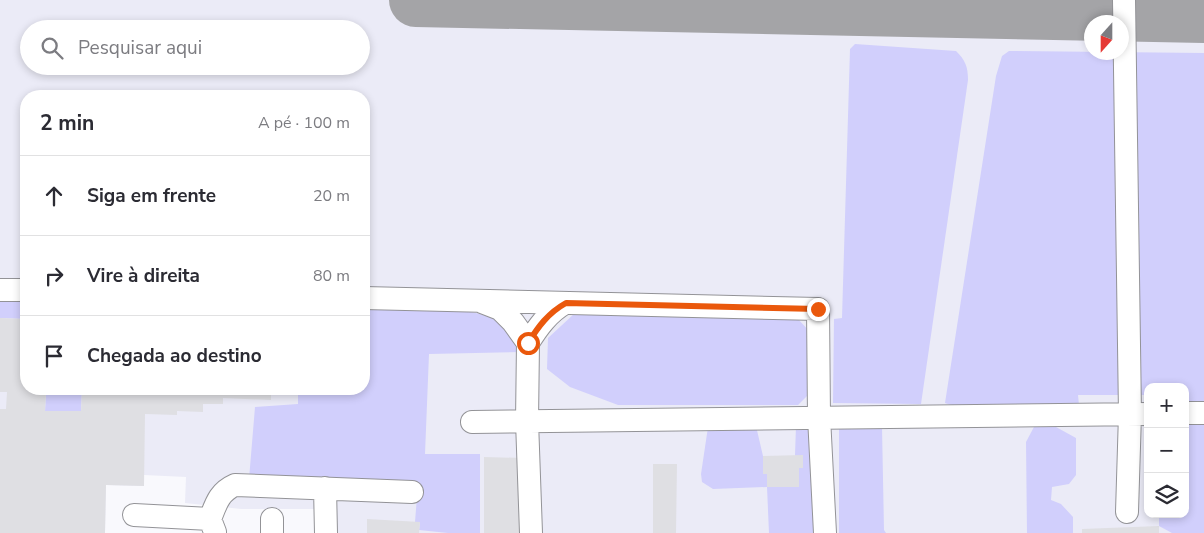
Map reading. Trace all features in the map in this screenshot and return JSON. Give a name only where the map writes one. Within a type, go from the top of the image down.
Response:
[{"type":"lane","points":[[1124,0],[1139,414],[1128,512]]},
{"type":"lane","points":[[0,290],[20,290]]},
{"type":"lane","points":[[370,298],[818,309],[819,417],[825,533]]},
{"type":"lane","points":[[475,300],[500,309],[513,322],[528,343]]},
{"type":"lane","points":[[530,533],[527,420],[528,343],[547,316],[566,303]]},
{"type":"lane","points":[[1189,413],[1204,413]]},
{"type":"lane","points":[[472,422],[1139,414]]},
{"type":"lane","points":[[134,515],[213,526],[220,494],[234,485],[412,492]]},
{"type":"lane","points":[[325,488],[326,533]]},
{"type":"shaded area","points":[[0,0],[1204,0],[1204,533],[314,533],[314,509],[241,509],[185,503],[186,477],[144,475],[144,486],[106,485],[105,533],[0,533]]},
{"type":"shaded area","points":[[855,44],[956,51],[967,67],[968,80],[921,404],[833,403],[834,319],[842,318],[850,49]]},
{"type":"shaded area","points":[[1009,51],[1084,52],[1084,60],[1129,60],[1129,52],[1204,53],[1204,404],[1189,404],[1189,383],[1144,383],[1144,395],[1078,395],[1079,405],[954,406],[945,403],[996,76],[1002,56]]},
{"type":"shaded area","points":[[0,299],[20,300],[20,319],[0,318]]},
{"type":"shaded area","points":[[370,309],[456,310],[490,317],[501,324],[521,352],[429,354],[425,454],[480,454],[480,533],[448,533],[419,530],[420,522],[415,522],[418,484],[249,479],[255,407],[298,404],[298,395],[370,395]]},
{"type":"shaded area","points":[[575,313],[798,319],[810,332],[811,392],[798,405],[618,405],[570,387],[547,369],[548,338]]},
{"type":"shaded area","points":[[46,395],[82,395],[81,411],[45,411]]},
{"type":"shaded area","points":[[1189,424],[1204,424],[1204,533],[1172,533],[1159,526],[1159,518],[1189,518]]},
{"type":"shaded area","points":[[1035,425],[1056,427],[1076,438],[1076,475],[1069,484],[1052,487],[1051,500],[1061,504],[1073,517],[1073,533],[1027,533],[1026,442]]},
{"type":"shaded area","points":[[756,426],[763,456],[763,474],[767,474],[767,487],[713,489],[702,482],[701,474],[708,427]]},
{"type":"shaded area","points":[[796,426],[809,428],[817,533],[769,533],[767,487],[799,487],[799,468],[795,455]]},
{"type":"shaded area","points":[[882,427],[884,530],[886,533],[839,533],[839,428]]},
{"type":"building","points":[[0,318],[20,319],[20,395],[46,395],[45,411],[81,411],[82,395],[271,395],[271,400],[223,398],[223,404],[203,404],[203,412],[177,411],[177,415],[145,414],[144,486],[106,485],[105,533],[0,533],[0,409],[6,409],[7,392],[0,392]]},
{"type":"building","points":[[803,455],[803,468],[799,468],[799,487],[767,487],[767,474],[763,474],[763,456]]},
{"type":"building","points":[[484,457],[523,458],[523,533],[484,533]]},
{"type":"building","points":[[653,464],[677,464],[676,533],[653,533]]},
{"type":"building","points":[[367,519],[420,522],[419,533],[367,533]]},
{"type":"building","points":[[1159,526],[1159,533],[1082,533],[1082,529]]},
{"type":"taxiway","points":[[416,0],[1204,16]]},
{"type":"route","points":[[528,343],[547,316],[566,303],[818,309]]}]
